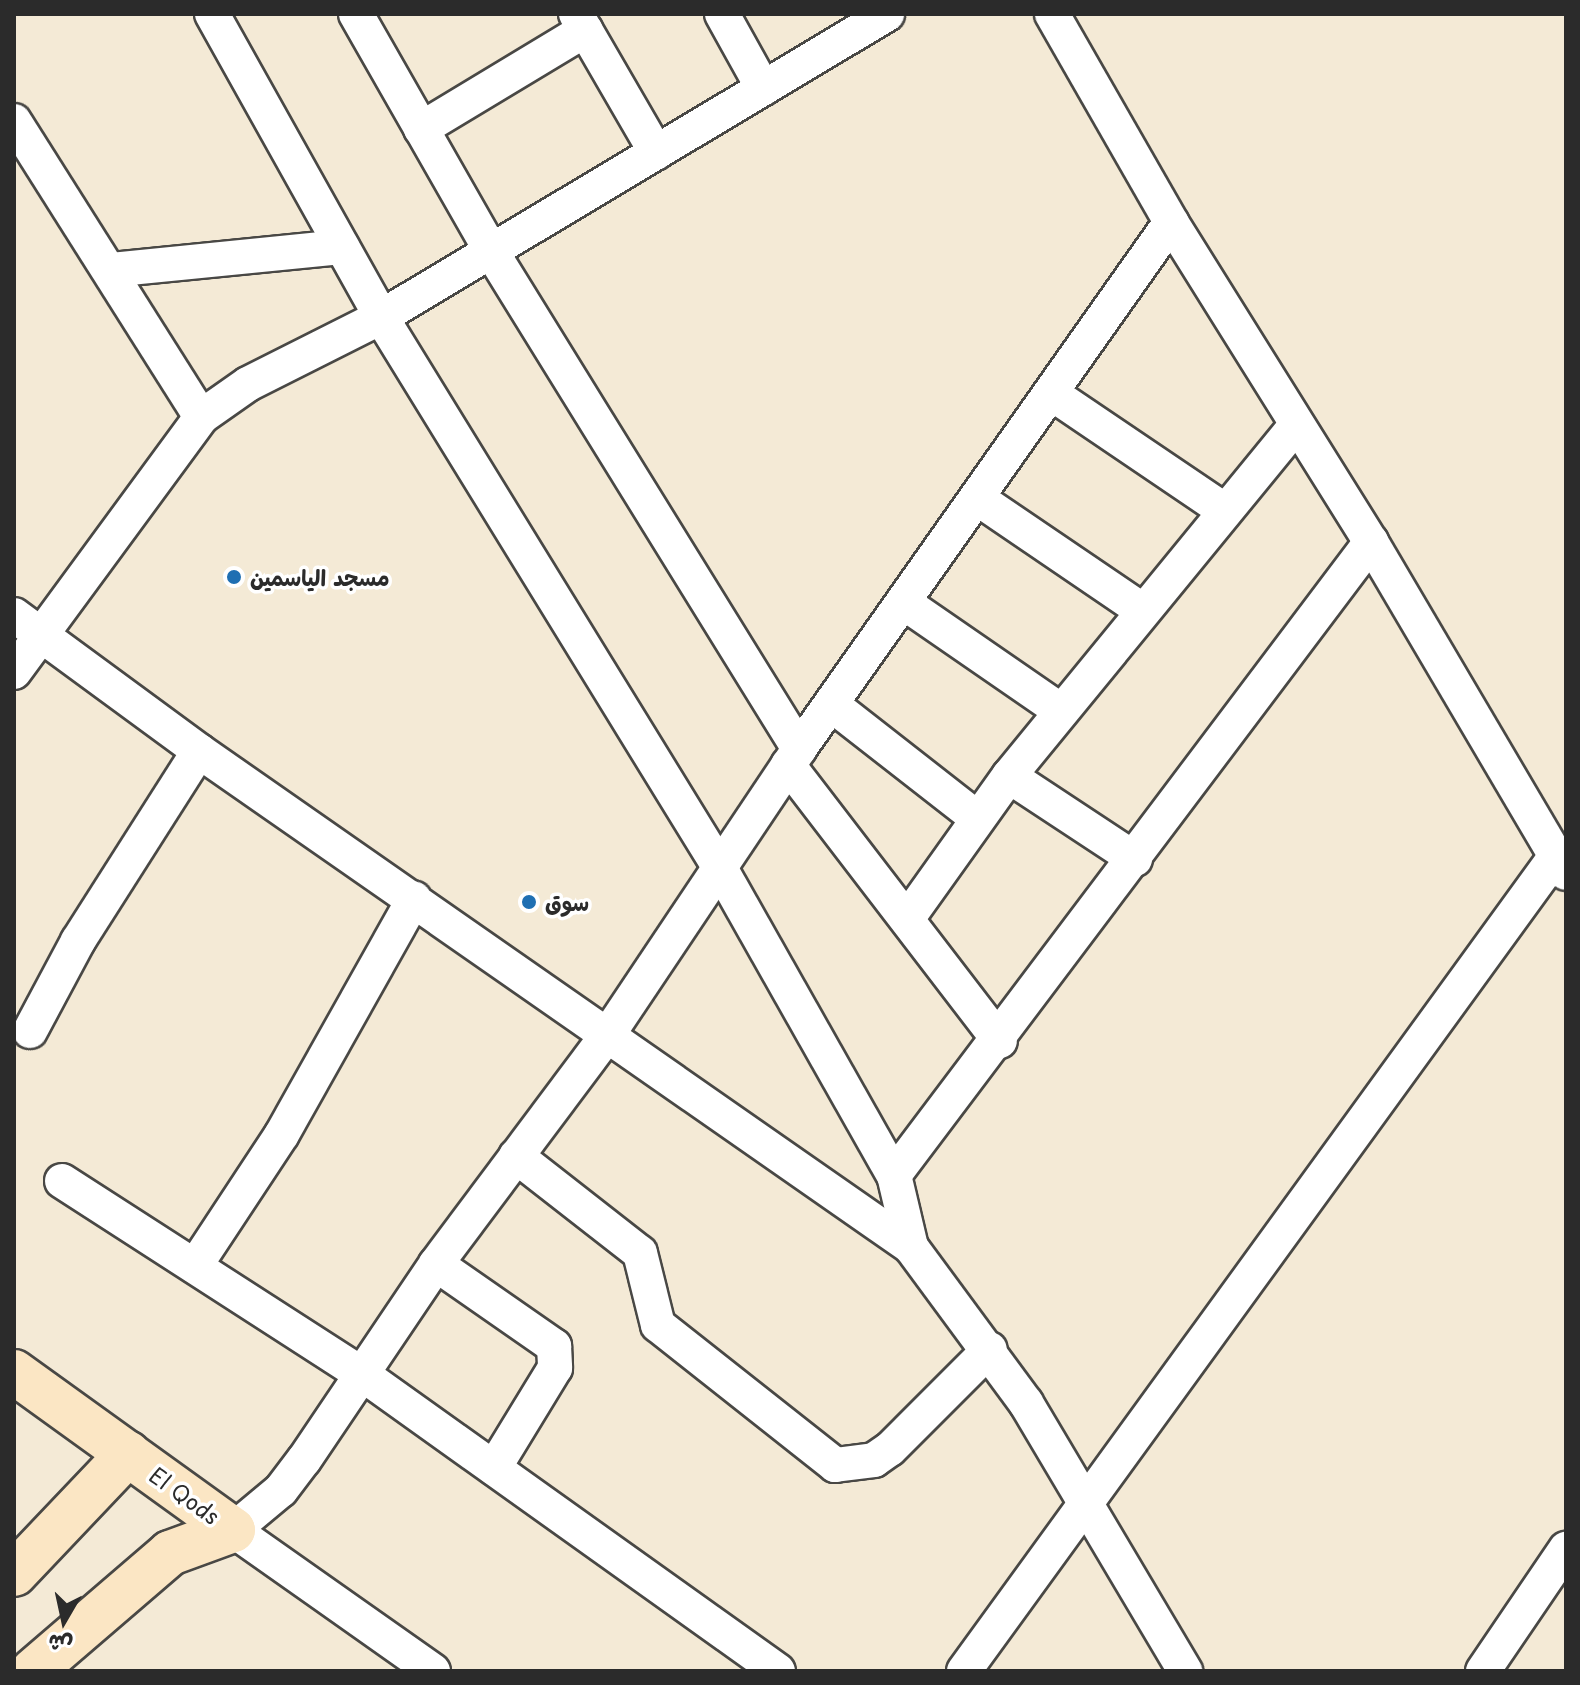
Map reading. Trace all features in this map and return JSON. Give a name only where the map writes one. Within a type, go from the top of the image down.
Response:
[{"type":"street","points":[[356,14],[491,251],[794,757],[907,919],[1000,1041]]},
{"type":"street","points":[[722,14],[763,88]]},
{"type":"street","points":[[964,1671],[1084,1502],[1561,865],[1371,542],[1295,426],[1171,222],[1052,14]]},
{"type":"street","points":[[14,672],[28,625],[201,417],[294,358],[381,317],[763,88],[874,17]]},
{"type":"street","points":[[223,18],[381,317],[720,868],[894,1175],[911,1247]]},
{"type":"street","points":[[421,129],[580,22],[656,152]]},
{"type":"street","points":[[14,121],[111,270],[201,417]]},
{"type":"street","points":[[433,1671],[233,1530],[281,1490],[436,1264],[609,1033],[794,757],[1171,222]]},
{"type":"street","points":[[111,270],[342,247]]},
{"type":"street","points":[[1051,393],[1224,510]]},
{"type":"street","points":[[907,919],[1009,776],[1295,426]]},
{"type":"street","points":[[977,498],[1142,610]]},
{"type":"street","points":[[894,1175],[1000,1041],[1371,542]]},
{"type":"street","points":[[903,602],[1061,711]]},
{"type":"street","points":[[28,625],[199,751],[609,1033],[911,1247],[990,1349],[1185,1671]]},
{"type":"street","points":[[831,704],[977,818]]},
{"type":"street","points":[[30,1031],[78,941],[199,751]]},
{"type":"street","points":[[1009,776],[1135,859]]},
{"type":"street","points":[[195,1266],[282,1134],[414,899]]},
{"type":"street","points":[[516,1156],[626,1237],[640,1253],[658,1325],[835,1465],[874,1460],[890,1449],[990,1349]]},
{"type":"street","points":[[62,1181],[362,1374],[778,1671]]},
{"type":"street","points":[[436,1264],[554,1346],[555,1368],[494,1468]]},
{"type":"street","name":"El Qods","points":[[14,1372],[233,1530]]},
{"type":"street","points":[[14,1574],[128,1454]]},
{"type":"street","name":"El Qods","points":[[34,1671],[170,1553],[233,1530]]},
{"type":"street","points":[[1483,1671],[1566,1549]]},
{"type":"street","points":[[14,1653],[34,1671]]},
{"type":"place","name":"مسجد الياسمين","points":[[234,577]]},
{"type":"place","name":"سوق","points":[[529,902]]}]
